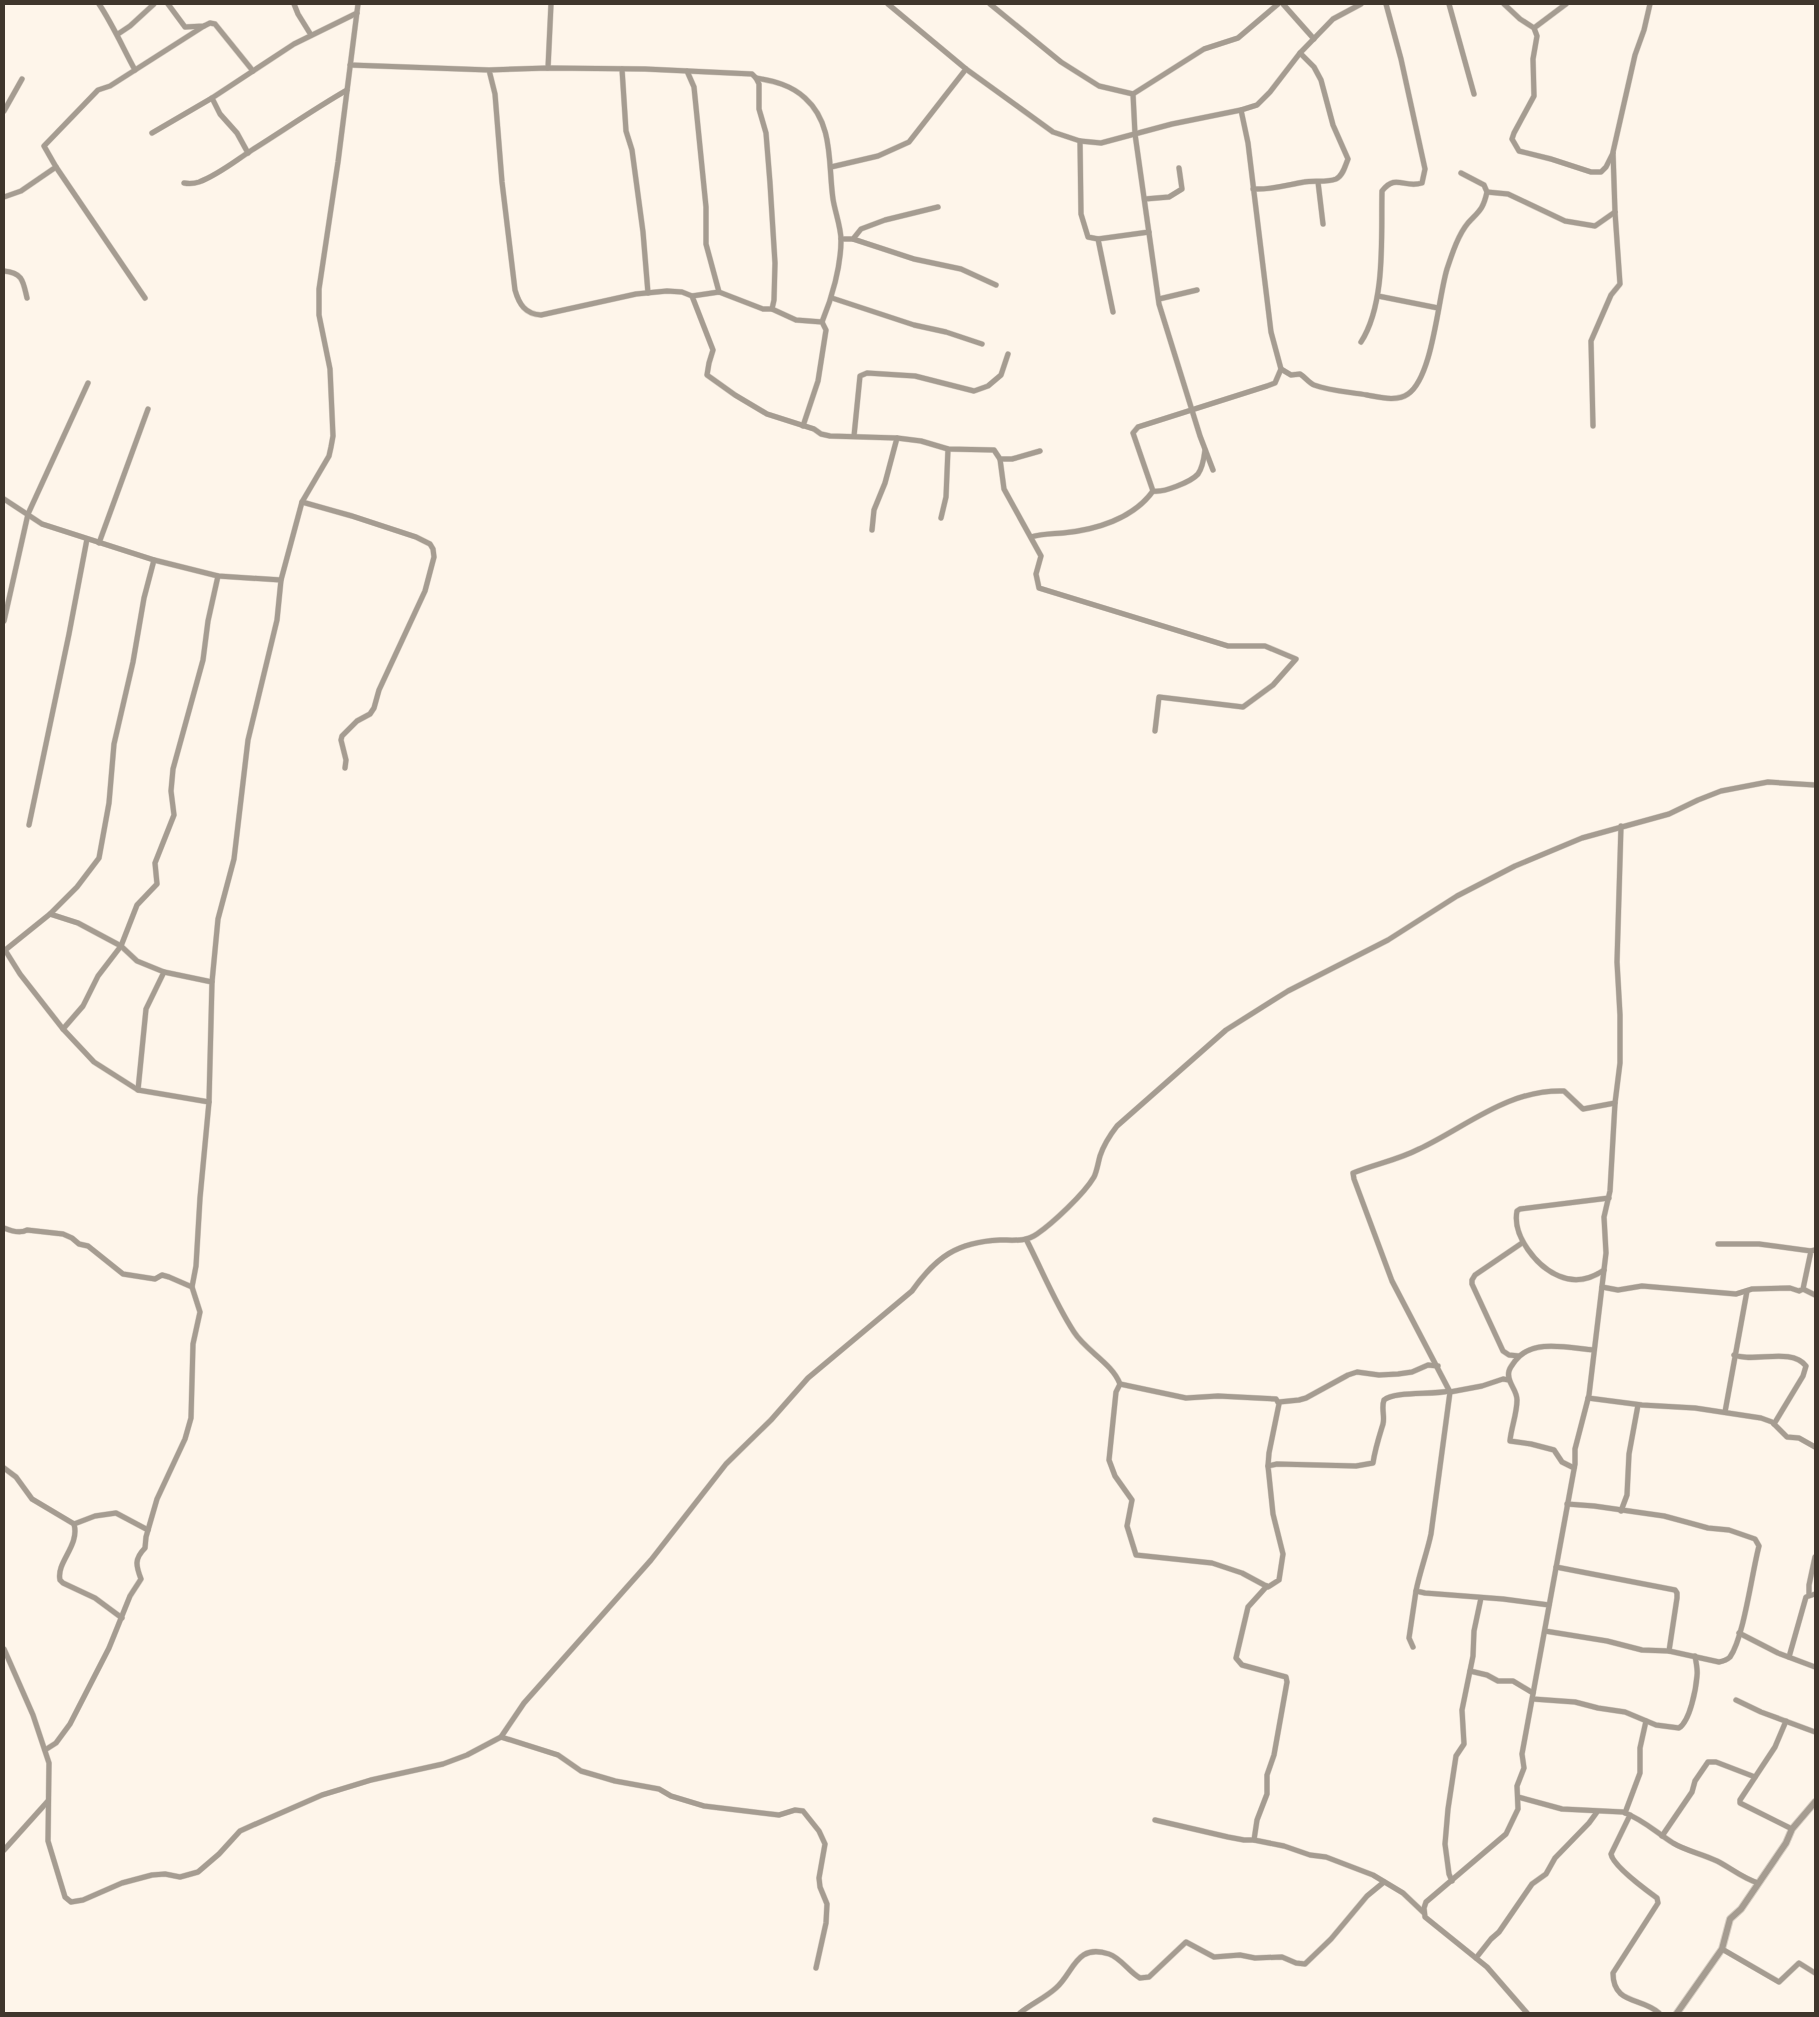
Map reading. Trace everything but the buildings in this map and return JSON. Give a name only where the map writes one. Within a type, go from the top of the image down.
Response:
[{"type":"street","points":[[99,4],[118,34],[122,47],[135,70]]},
{"type":"street","points":[[118,34],[130,26],[154,4]]},
{"type":"street","points":[[168,4],[184,27],[204,26]]},
{"type":"street","points":[[294,4],[311,35]]},
{"type":"street","points":[[45,1750],[56,1743],[70,1724],[122,1618],[130,1596],[141,1579],[136,1566],[139,1554],[145,1548],[148,1530],[162,1486],[185,1439],[191,1418],[193,1344],[200,1312],[192,1287],[196,1266],[209,1102],[212,982],[218,920],[234,859],[248,740],[277,620],[281,580],[302,502],[329,456],[333,436],[330,369],[319,315],[319,289],[338,162],[358,4]]},
{"type":"street","points":[[548,68],[551,4]]},
{"type":"street","points":[[888,4],[966,69],[1053,132],[1080,141],[1101,143],[1172,124],[1241,110],[1256,105],[1270,92],[1300,53],[1333,20],[1361,4]]},
{"type":"street","points":[[990,4],[1061,62],[1099,86],[1132,94],[1204,49],[1238,38],[1278,4]]},
{"type":"street","points":[[1283,4],[1314,39]]},
{"type":"street","points":[[1361,342],[1369,329],[1378,296],[1382,191],[1388,184],[1393,182],[1413,186],[1422,183],[1426,170],[1402,59],[1386,4]]},
{"type":"street","points":[[1449,4],[1474,94]]},
{"type":"street","points":[[1504,4],[1534,28],[1537,36],[1533,59],[1534,96],[1512,139],[1519,151],[1551,158],[1591,172],[1601,172],[1614,152]]},
{"type":"street","points":[[1534,28],[1566,4]]},
{"type":"street","points":[[1593,426],[1591,341],[1611,295],[1620,284],[1615,212],[1614,152],[1635,55],[1644,30],[1650,4]]},
{"type":"street","points":[[152,133],[212,98],[311,35],[356,13]]},
{"type":"street","points":[[146,298],[56,167],[44,146],[98,90],[110,86],[210,23],[215,24],[253,71]]},
{"type":"street","points":[[1253,189],[1336,179],[1342,174],[1348,159],[1333,125],[1321,80],[1314,67],[1300,53]]},
{"type":"street","points":[[350,64],[489,70],[548,68],[622,69],[752,74],[759,84],[759,109],[766,133],[774,236],[774,300],[772,309]]},
{"type":"street","points":[[622,69],[626,131],[632,150],[643,232],[648,293]]},
{"type":"street","points":[[831,167],[878,156],[909,142],[966,69]]},
{"type":"street","points":[[489,70],[495,94],[502,182],[515,290],[522,307],[533,315],[541,315],[636,294],[682,292],[692,296],[719,292],[763,309],[772,309],[796,320],[822,322]]},
{"type":"street","points":[[687,71],[694,86],[706,207],[706,244],[719,292]]},
{"type":"street","points":[[756,78],[785,84],[806,98],[824,123],[831,167],[833,197],[841,239],[832,298],[822,322],[826,330],[818,381],[803,426]]},
{"type":"street","points":[[4,111],[22,79]]},
{"type":"street","points":[[184,183],[201,182],[276,136],[307,113],[347,90]]},
{"type":"street","points":[[1132,94],[1135,134],[1159,299],[1192,411],[1213,470]]},
{"type":"street","points":[[212,98],[220,114],[237,133],[248,153]]},
{"type":"street","points":[[1152,491],[1132,433],[1138,427],[1275,383],[1281,369],[1271,332],[1245,123],[1241,110]]},
{"type":"street","points":[[1080,141],[1081,214],[1088,237],[1098,239],[1149,232]]},
{"type":"street","points":[[4,197],[21,191],[56,167]]},
{"type":"street","points":[[1145,199],[1169,197],[1177,194],[1182,189],[1179,168]]},
{"type":"street","points":[[1281,369],[1291,375],[1300,374],[1312,385],[1388,398],[1406,396],[1414,389],[1434,337],[1446,271],[1467,224],[1478,215],[1487,192],[1484,185],[1461,173]]},
{"type":"street","points":[[1318,182],[1323,224]]},
{"type":"street","points":[[1487,192],[1508,194],[1565,221],[1595,226],[1615,212]]},
{"type":"street","points":[[853,239],[862,229],[885,220],[938,207]]},
{"type":"street","points":[[841,239],[853,239],[914,259],[961,269],[996,285]]},
{"type":"street","points":[[1098,239],[1113,312]]},
{"type":"street","points":[[4,271],[18,274],[21,277],[27,298]]},
{"type":"street","points":[[1159,299],[1196,290]]},
{"type":"street","points":[[692,296],[713,350],[708,363],[707,375],[735,395],[767,414],[830,436],[921,440],[948,449],[994,450],[1000,459],[1004,489],[1041,556],[1036,574],[1038,588],[1228,646],[1265,646],[1296,659],[1274,685],[1242,707],[1159,697],[1156,731]]},
{"type":"street","points":[[1378,296],[1438,308]]},
{"type":"street","points":[[832,298],[982,344]]},
{"type":"street","points":[[854,436],[860,376],[867,373],[915,376],[974,391],[988,386],[1001,375],[1008,354]]},
{"type":"street","points":[[4,621],[28,514],[88,383]]},
{"type":"street","points":[[99,543],[148,409]]},
{"type":"street","points":[[872,530],[874,510],[885,483],[897,438]]},
{"type":"street","points":[[942,518],[946,497],[948,449]]},
{"type":"street","points":[[1152,491],[1158,492],[1169,489],[1197,475],[1205,450]]},
{"type":"street","points":[[1000,459],[1012,459],[1040,451]]},
{"type":"street","points":[[1031,537],[1097,527],[1120,518],[1145,502],[1152,491]]},
{"type":"street","points":[[4,499],[42,524],[154,560],[218,576],[281,580]]},
{"type":"street","points":[[302,502],[416,537],[430,544],[433,549],[434,557],[425,591],[379,690],[374,708],[370,714],[358,721],[342,736],[341,740],[346,760],[344,768]]},
{"type":"street","points":[[29,824],[87,540]]},
{"type":"street","points":[[154,560],[144,598],[114,744],[109,803],[99,858],[77,887],[50,914],[4,951],[62,1029],[94,1062],[138,1090],[209,1102]]},
{"type":"street","points":[[62,1029],[83,1006],[98,976],[121,946],[137,905],[157,884],[155,862],[174,815],[171,791],[173,769],[203,660],[208,621],[218,576]]},
{"type":"street","points":[[4,1649],[33,1715],[49,1763],[48,1840],[65,1897],[71,1902],[84,1900],[122,1883],[141,1878],[165,1874],[180,1877],[198,1872],[219,1854],[240,1831],[322,1795],[370,1780],[443,1764],[483,1748],[501,1737],[524,1703],[651,1560],[726,1464],[771,1420],[808,1378],[912,1291],[923,1276],[956,1248],[989,1241],[1026,1239],[1036,1235],[1065,1210],[1088,1185],[1094,1176],[1109,1137],[1117,1126],[1226,1030],[1288,991],[1388,940],[1457,896],[1532,859],[1582,838],[1669,814],[1698,800],[1741,786],[1768,782],[1815,785]]},
{"type":"street","points":[[1527,2013],[1487,1967],[1425,1917],[1424,1912],[1426,1902],[1506,1834],[1518,1809],[1517,1786],[1524,1771],[1522,1754],[1574,1468],[1575,1449],[1588,1398],[1606,1253],[1604,1217],[1609,1198],[1615,1103],[1620,1063],[1617,962],[1621,826]]},
{"type":"street","points":[[50,914],[78,924],[121,946],[138,961],[164,972],[212,982]]},
{"type":"street","points":[[138,1090],[146,1009],[164,972]]},
{"type":"street","points":[[1413,1647],[1409,1638],[1419,1572],[1427,1552],[1431,1534],[1450,1391],[1438,1366],[1418,1334],[1392,1281],[1368,1221],[1353,1173],[1418,1150],[1504,1103],[1528,1094],[1564,1091],[1583,1109],[1615,1103]]},
{"type":"street","points":[[1604,1270],[1588,1279],[1576,1280],[1559,1276],[1538,1261],[1522,1242],[1515,1220],[1517,1211],[1520,1209],[1609,1198]]},
{"type":"street","points":[[4,1228],[14,1232],[24,1232],[27,1230],[63,1234],[88,1246],[123,1274],[155,1279],[162,1275],[192,1287]]},
{"type":"street","points":[[1026,1239],[1041,1272],[1073,1331],[1082,1344],[1109,1368],[1120,1384],[1186,1398],[1218,1396],[1272,1398],[1279,1402],[1299,1400],[1357,1372],[1379,1375],[1398,1374],[1412,1372],[1431,1365],[1438,1366]]},
{"type":"street","points":[[1519,1356],[1509,1355],[1503,1351],[1475,1292],[1472,1280],[1522,1242]]},
{"type":"street","points":[[1718,1244],[1758,1244],[1813,1250],[1803,1289]]},
{"type":"street","points":[[1602,1288],[1618,1290],[1642,1286],[1736,1294],[1747,1291],[1790,1288],[1799,1291],[1803,1289],[1815,1295]]},
{"type":"street","points":[[1725,1412],[1732,1380],[1734,1354],[1744,1314],[1747,1291]]},
{"type":"street","points":[[1574,1468],[1562,1462],[1554,1450],[1510,1441],[1517,1399],[1515,1389],[1509,1380],[1509,1370],[1519,1356],[1534,1347],[1594,1350]]},
{"type":"street","points":[[1734,1354],[1743,1358],[1770,1356],[1797,1358],[1806,1366],[1803,1376],[1774,1424]]},
{"type":"street","points":[[1268,1466],[1277,1464],[1356,1466],[1373,1463],[1384,1422],[1382,1406],[1384,1400],[1398,1394],[1436,1394],[1482,1386],[1503,1379],[1509,1380]]},
{"type":"street","points":[[1120,1384],[1116,1392],[1109,1460],[1116,1476],[1132,1500],[1127,1526],[1136,1555],[1212,1563],[1242,1573],[1267,1586]]},
{"type":"street","points":[[1588,1398],[1638,1405],[1695,1408],[1761,1418],[1774,1424],[1788,1437],[1799,1438],[1815,1447]]},
{"type":"street","points":[[1254,1840],[1257,1820],[1267,1794],[1267,1775],[1274,1755],[1288,1682],[1286,1677],[1242,1665],[1236,1658],[1248,1607],[1267,1586],[1279,1580],[1284,1554],[1274,1514],[1268,1466],[1279,1402]]},
{"type":"street","points":[[1621,1511],[1626,1495],[1629,1454],[1638,1405]]},
{"type":"street","points":[[4,1468],[16,1478],[32,1499],[74,1524]]},
{"type":"street","points":[[1545,1630],[1642,1650],[1669,1651],[1720,1662],[1727,1660],[1731,1656],[1739,1633],[1759,1546],[1755,1539],[1729,1530],[1708,1528],[1664,1516],[1567,1504]]},
{"type":"street","points":[[74,1524],[95,1516],[116,1514],[148,1530]]},
{"type":"street","points":[[74,1524],[75,1533],[68,1555],[60,1569],[60,1580],[95,1598],[122,1618]]},
{"type":"street","points":[[1789,1657],[1805,1602],[1812,1594],[1809,1585],[1815,1557]]},
{"type":"street","points":[[1556,1567],[1675,1590],[1677,1598],[1669,1651]]},
{"type":"street","points":[[1416,1591],[1549,1605]]},
{"type":"street","points":[[1452,1880],[1449,1874],[1445,1844],[1448,1808],[1456,1756],[1464,1744],[1462,1710],[1474,1648],[1474,1632],[1482,1598]]},
{"type":"street","points":[[1739,1633],[1815,1667]]},
{"type":"street","points":[[1470,1671],[1487,1675],[1498,1681],[1513,1681],[1533,1696],[1625,1712],[1646,1721],[1679,1728],[1685,1724],[1693,1698],[1697,1674],[1695,1656]]},
{"type":"street","points":[[1736,1700],[1761,1712],[1815,1732]]},
{"type":"street","points":[[1646,1721],[1640,1748],[1640,1773],[1628,1814],[1611,1854],[1617,1864],[1657,1898],[1658,1902],[1612,1973],[1613,1981],[1618,1991],[1627,1998],[1658,2013]]},
{"type":"street","points":[[1786,1721],[1775,1747],[1742,1794],[1740,1803],[1792,1829]]},
{"type":"street","points":[[501,1737],[558,1754],[581,1771],[615,1781],[659,1789],[671,1796],[704,1806],[779,1815],[795,1810],[803,1811],[819,1831],[825,1844],[818,1878],[827,1904],[826,1923],[816,1968]]},
{"type":"street","points":[[1662,1836],[1692,1792],[1695,1781],[1708,1762],[1716,1762],[1755,1777]]},
{"type":"street","points":[[1518,1797],[1562,1809],[1628,1814],[1644,1822],[1675,1844],[1717,1861],[1744,1878],[1758,1883]]},
{"type":"street","points":[[4,1850],[49,1801]]},
{"type":"street","points":[[1677,2013],[1722,1949],[1728,1923],[1786,1843],[1792,1829],[1815,1802]]},
{"type":"street","points":[[1476,1958],[1490,1939],[1499,1932],[1532,1884],[1546,1874],[1555,1858],[1589,1823],[1597,1812]]},
{"type":"street","points":[[1155,1820],[1228,1837],[1284,1846],[1310,1855],[1326,1857],[1355,1867],[1384,1882],[1403,1893],[1424,1912]]},
{"type":"street","points":[[1020,2013],[1056,1988],[1074,1962],[1089,1952],[1111,1955],[1140,1978],[1149,1977],[1186,1942],[1214,1957],[1240,1955],[1254,1958],[1282,1957],[1296,1963],[1305,1964],[1331,1939],[1367,1896],[1384,1882]]},
{"type":"street","points":[[1722,1949],[1780,1982],[1799,1963],[1815,1973]]}]
